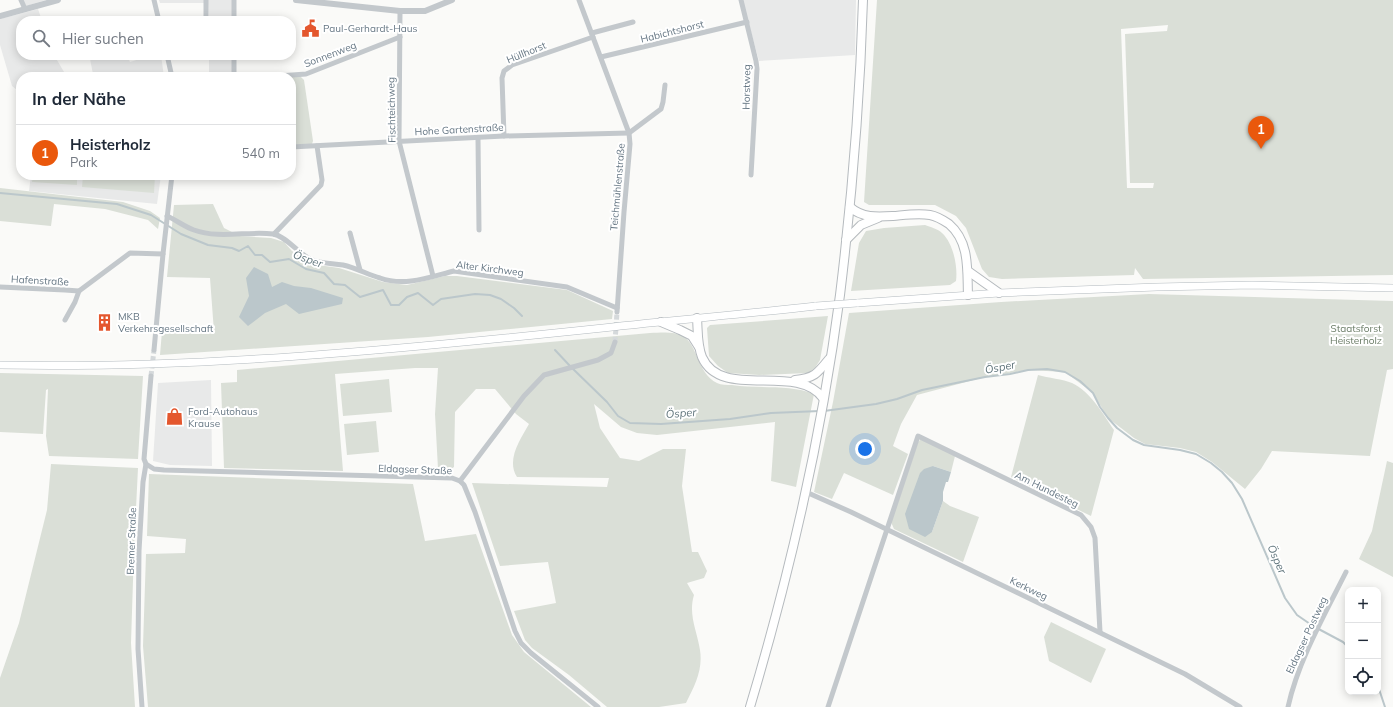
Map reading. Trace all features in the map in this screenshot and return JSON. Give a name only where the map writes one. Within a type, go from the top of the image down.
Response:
[{"type":"main road","points":[[750,707],[806,492],[830,359],[850,206],[860,84],[863,0]]},
{"type":"main road","points":[[850,206],[855,211],[863,215],[878,217],[931,215],[944,220],[955,230],[963,242],[968,270],[968,295]]},
{"type":"main road","points":[[846,240],[861,225],[878,217]]},
{"type":"main road","points":[[968,270],[999,293]]},
{"type":"main road","points":[[0,365],[46,366],[156,364],[314,355],[473,342],[816,306],[999,293],[1252,285],[1393,288]]},
{"type":"main road","points":[[697,318],[699,348]]},
{"type":"main road","points":[[661,322],[692,336],[706,364],[713,371],[724,377],[806,385],[818,391],[823,399]]},
{"type":"main road","points":[[786,382],[806,379],[817,374],[830,359]]},
{"type":"street","points":[[21,0],[25,9]]},
{"type":"street","points":[[0,16],[58,0]]},
{"type":"street","points":[[154,0],[158,16]]},
{"type":"street","points":[[206,0],[206,16]]},
{"type":"street","points":[[234,0],[234,16]]},
{"type":"street","points":[[297,0],[400,11],[425,11],[452,0]]},
{"type":"street","name":"Teichmühlenstraße","points":[[579,0],[629,133],[630,144],[617,310]]},
{"type":"street","name":"Horstweg","points":[[741,0],[757,69],[751,175]]},
{"type":"street","name":"Fischteichweg","points":[[400,11],[399,142],[433,276]]},
{"type":"street","name":"Hüllhorst","points":[[504,136],[502,78],[506,69],[512,65],[592,35],[634,22]]},
{"type":"street","name":"Habichtshorst","points":[[601,58],[747,22]]},
{"type":"street","name":"Sonnenweg","points":[[296,75],[306,74],[400,37]]},
{"type":"street","points":[[168,60],[171,72]]},
{"type":"street","points":[[234,60],[234,72]]},
{"type":"street","points":[[629,133],[661,109],[665,85]]},
{"type":"street","name":"Hohe Gartenstraße","points":[[296,147],[504,136],[629,133]]},
{"type":"street","points":[[478,138],[479,230]]},
{"type":"street","points":[[167,218],[193,230],[209,234],[274,234],[321,185],[322,180],[317,146]]},
{"type":"street","points":[[154,350],[171,180]]},
{"type":"street","points":[[350,233],[360,270]]},
{"type":"street","name":"Alter Kirchweg","points":[[274,234],[284,239],[296,250],[310,259],[321,263],[342,265],[360,270],[380,279],[394,282],[406,282],[454,271],[567,287],[617,310]]},
{"type":"street","name":"Hafenstraße","points":[[65,320],[78,291],[130,253],[163,254]]},
{"type":"street","name":"Hafenstraße","points":[[0,288],[78,291]]},
{"type":"street","points":[[460,481],[524,396],[544,375],[598,360],[611,353],[615,342]]},
{"type":"street","name":"Bremer Straße","points":[[142,707],[138,649],[139,551],[143,482],[146,464],[144,459],[151,376]]},
{"type":"street","name":"Am Hundesteg","points":[[886,529],[918,436],[1064,506],[1081,516],[1086,521],[1091,527],[1095,538],[1100,632]]},
{"type":"street","name":"Eldagser Straße","points":[[146,464],[154,469],[164,470],[452,478],[460,481],[464,485],[475,512],[515,631],[521,643],[531,653],[598,707]]},
{"type":"street","name":"Kerkweg","points":[[806,492],[851,512],[1185,674],[1240,707]]},
{"type":"street","points":[[828,707],[886,529]]},
{"type":"street","name":"Eldagser Postweg","points":[[1288,707],[1292,687],[1346,572]]},
{"type":"shaded area","points":[[23,0],[46,0],[26,6]]},
{"type":"shaded area","points":[[159,0],[232,0],[232,16],[209,16],[208,3],[160,3]]},
{"type":"shaded area","points":[[742,0],[856,0],[855,55],[759,61]]},
{"type":"shaded area","points":[[38,9],[40,16],[16,16],[16,60],[57,60],[64,72],[16,72],[16,89],[12,86],[0,45],[0,19]]},
{"type":"shaded area","points":[[90,60],[129,60],[130,62],[136,60],[162,60],[163,72],[93,72]]},
{"type":"shaded area","points":[[209,60],[232,60],[232,72],[209,72]]},
{"type":"shaded area","points":[[30,180],[160,180],[157,204],[29,191]]},
{"type":"shaded area","points":[[254,267],[268,274],[272,287],[282,282],[294,286],[311,288],[343,298],[342,304],[299,314],[286,304],[265,313],[248,326],[239,317],[249,296],[246,278]]},
{"type":"shaded area","points":[[211,380],[212,466],[170,465],[153,461],[158,383]]},
{"type":"shaded area","points":[[933,466],[951,472],[948,482],[946,482],[943,492],[943,501],[932,532],[925,537],[909,529],[905,514],[920,473],[924,469]]},
{"type":"green space","points":[[877,0],[1393,0],[1393,275],[1143,279],[1135,268],[1134,275],[1002,279],[989,277],[982,269],[966,228],[956,216],[935,205],[869,205],[864,202]],"holes":[[[1168,25],[1167,31],[1125,34],[1130,183],[1154,183],[1153,188],[1127,188],[1121,29]]]},
{"type":"green space","points":[[296,76],[300,76],[304,80],[313,141],[312,144],[296,145]]},
{"type":"green space","points":[[32,180],[77,180],[77,185],[32,182]]},
{"type":"green space","points":[[83,180],[155,180],[154,193],[82,187]]},
{"type":"green space","points":[[0,188],[123,202],[150,211],[160,218],[158,229],[148,220],[105,209],[54,204],[51,226],[0,221]]},
{"type":"green space","points":[[213,204],[224,228],[240,236],[271,238],[284,242],[292,251],[311,264],[339,268],[383,282],[407,285],[445,276],[457,276],[567,290],[613,311],[612,319],[428,337],[160,355],[162,331],[214,332],[210,278],[167,277],[174,205]]},
{"type":"green space","points":[[925,225],[936,229],[946,237],[954,255],[956,281],[950,285],[851,291],[859,243],[866,231]]},
{"type":"green space","name":"Staatsforst Heisterholz","points":[[1149,294],[1393,301],[1393,369],[1387,370],[1370,456],[1272,451],[1261,469],[1245,489],[1212,462],[1196,452],[1180,448],[1145,444],[1134,438],[1108,418],[1093,393],[1065,372],[1028,370],[985,377],[917,395],[901,424],[893,446],[908,454],[893,495],[844,473],[832,499],[814,492],[833,402],[849,313],[1001,302]]},
{"type":"green space","points":[[828,316],[820,360],[815,368],[808,373],[759,375],[728,373],[718,366],[709,356],[707,328],[710,325]]},
{"type":"green space","points":[[650,333],[671,333],[683,336],[692,346],[705,373],[719,384],[795,389],[814,394],[796,487],[771,481],[775,422],[657,435],[637,433],[621,427],[594,404],[600,428],[620,458],[639,461],[663,449],[686,449],[682,486],[692,552],[698,552],[707,571],[704,578],[687,583],[694,595],[692,602],[692,616],[701,657],[698,677],[686,703],[659,707],[607,707],[569,675],[532,648],[525,640],[514,611],[556,603],[548,562],[500,566],[472,483],[607,487],[609,478],[517,477],[513,464],[514,457],[518,443],[529,424],[516,414],[495,389],[476,389],[455,412],[454,467],[448,471],[438,469],[435,414],[438,368],[415,368],[335,374],[343,471],[224,468],[221,383],[237,382],[237,370]]},
{"type":"green space","points":[[0,373],[143,376],[138,459],[49,456],[46,436],[48,389],[46,390],[43,434],[0,432]]},
{"type":"green space","points":[[1038,375],[1072,383],[1085,391],[1114,430],[1091,516],[1011,477]]},
{"type":"green space","points":[[389,379],[392,412],[343,416],[340,384]]},
{"type":"green space","points":[[376,421],[379,452],[347,455],[344,424]]},
{"type":"green space","points":[[921,439],[955,456],[951,472],[933,466],[932,532],[943,501],[950,506],[979,517],[963,562],[894,529],[891,522],[918,442]]},
{"type":"green space","points":[[1387,461],[1393,463],[1393,577],[1359,559],[1372,531]]},
{"type":"green space","points":[[51,464],[138,468],[131,643],[135,707],[0,707],[0,678],[19,623],[47,510]]},
{"type":"green space","points":[[149,474],[413,484],[425,541],[476,534],[512,635],[524,652],[591,707],[148,707],[143,646],[146,554],[185,553],[186,539],[147,536]]},
{"type":"green space","points":[[1051,622],[1106,649],[1091,683],[1049,661],[1044,637]]},
{"type":"waterway","name":"Ösper","points":[[0,193],[117,204],[151,215],[181,234],[208,245],[232,248],[239,251],[248,246],[255,255],[262,255],[270,262],[289,259],[306,269],[324,273],[334,284],[345,285],[360,297],[383,290],[391,305],[399,305],[407,297],[418,293],[433,305],[441,299],[475,294],[490,295],[501,299],[522,316]]},
{"type":"waterway","name":"Ösper","points":[[555,350],[607,402],[618,416],[630,423],[661,424],[730,419],[771,413],[820,411]]},
{"type":"waterway","name":"Ösper","points":[[824,411],[876,404],[897,399],[922,390],[1028,370],[1047,369],[1065,372],[1080,381],[1093,393],[1100,407],[1108,418],[1117,428],[1133,440],[1144,445],[1180,450],[1196,454],[1222,472],[1232,483],[1242,499],[1285,598],[1297,615],[1345,644]]},
{"type":"waterway","name":"Ösper","points":[[1381,695],[1385,707]]},
{"type":"tunnel","points":[[615,342],[617,312]]},
{"type":"tunnel","points":[[151,376],[154,350]]},
{"type":"place","name":"Paul-Gerhardt-Haus","points":[[310,28]]},
{"type":"place","name":"Heisterholz","points":[[1261,149]]},
{"type":"place","name":"MKB Verkehrsgesellschaft","points":[[105,322]]},
{"type":"place","name":"Ford-Autohaus Krause","points":[[175,417]]}]
